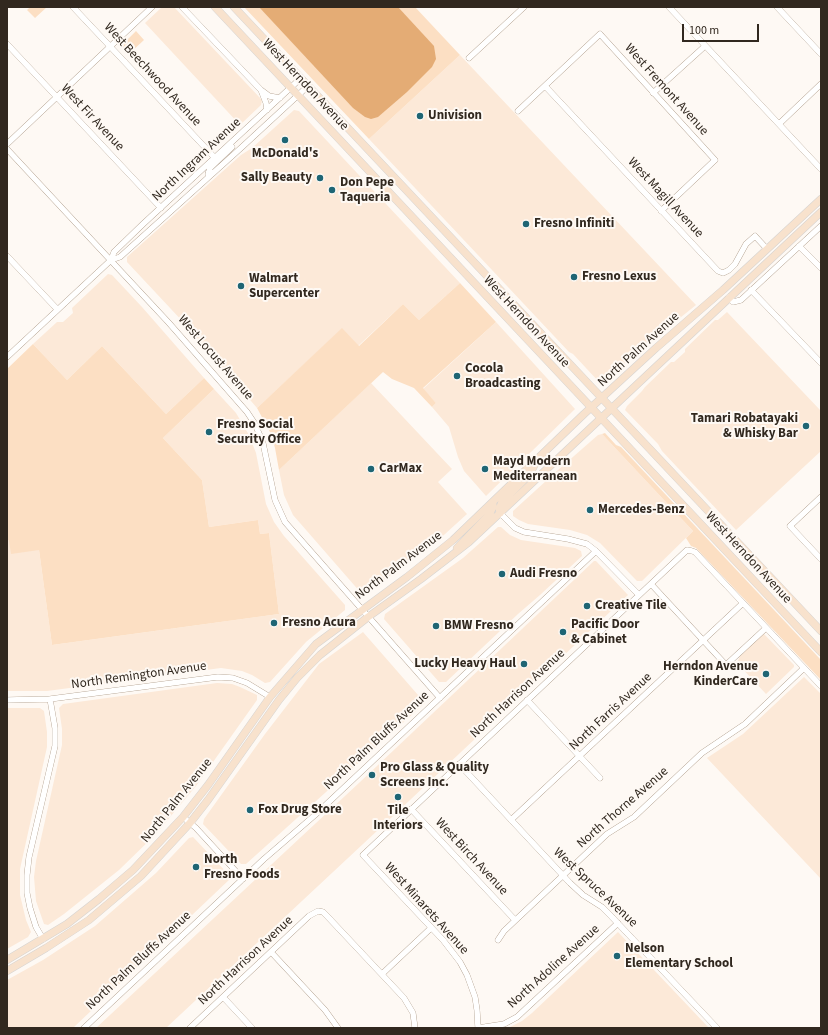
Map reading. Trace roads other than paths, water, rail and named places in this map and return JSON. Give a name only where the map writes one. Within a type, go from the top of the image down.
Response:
[{"type":"main road","name":"West Herndon Avenue","points":[[215,7],[821,652]]},
{"type":"main road","name":"West Herndon Avenue","points":[[234,7],[821,631]]},
{"type":"main road","name":"North Palm Avenue","points":[[7,960],[67,924],[133,870],[183,817],[208,785],[270,697],[316,644],[453,540],[591,408],[656,348],[694,317],[821,199]]},
{"type":"main road","name":"North Palm Avenue","points":[[7,971],[89,920],[156,860],[190,823],[208,800],[279,700],[297,678],[320,655],[368,617],[455,553],[500,513],[821,212]]},
{"type":"main road","points":[[716,309],[717,302],[748,273],[767,249]]},
{"type":"main road","points":[[500,513],[500,505],[530,474],[536,460]]},
{"type":"main road","points":[[455,553],[458,546],[490,514],[493,502]]},
{"type":"main road","points":[[237,760],[246,740],[271,703],[272,701],[270,697]]},
{"type":"main road","points":[[46,948],[49,941],[84,916],[99,899]]},
{"type":"main road","points":[[31,957],[33,951],[42,944],[43,939]]},
{"type":"street","name":"West Beechwood Avenue","points":[[73,7],[215,158]]},
{"type":"street","points":[[7,144],[152,7]]},
{"type":"street","points":[[182,7],[261,90],[269,96],[280,98]]},
{"type":"street","points":[[469,58],[524,7]]},
{"type":"street","points":[[669,7],[821,168]]},
{"type":"street","points":[[777,7],[821,54]]},
{"type":"street","name":"West Fremont Avenue","points":[[545,86],[600,34],[715,160],[661,211]]},
{"type":"street","name":"West Fir Avenue","points":[[7,44],[161,208]]},
{"type":"street","points":[[653,93],[705,46]]},
{"type":"street","name":"North Ingram Avenue","points":[[111,260],[114,252],[301,78]]},
{"type":"street","points":[[779,124],[821,84]]},
{"type":"street","name":"North Ingram Avenue","points":[[7,357],[111,260],[120,256],[308,86]]},
{"type":"street","points":[[518,111],[545,86]]},
{"type":"street","name":"West Magill Avenue","points":[[545,86],[720,273],[726,272],[735,264],[746,244],[755,236],[767,249]]},
{"type":"street","points":[[261,90],[267,110]]},
{"type":"street","points":[[209,176],[208,174],[210,168],[234,145],[239,137]]},
{"type":"street","name":"West Locust Avenue","points":[[7,149],[174,328],[247,412],[255,424],[263,443],[274,500],[285,522],[440,698]]},
{"type":"street","points":[[729,297],[733,302],[738,302],[821,226]]},
{"type":"street","points":[[799,246],[821,268]]},
{"type":"street","points":[[7,256],[57,310]]},
{"type":"street","points":[[751,290],[821,364]]},
{"type":"street","points":[[821,497],[790,526],[821,559]]},
{"type":"street","points":[[500,513],[511,525],[520,531],[576,540],[587,544],[596,551],[639,595]]},
{"type":"street","name":"North Harrison Avenue","points":[[363,855],[685,552],[689,550],[695,552],[743,603]]},
{"type":"street","name":"North Palm Bluffs Avenue","points":[[84,1028],[243,878],[315,815],[596,551]]},
{"type":"street","points":[[650,584],[726,665],[766,628]]},
{"type":"street","points":[[743,603],[821,686]]},
{"type":"street","name":"North Farris Avenue","points":[[511,820],[743,603]]},
{"type":"street","name":"North Thorne Avenue","points":[[498,940],[502,933],[515,920],[607,834],[634,817],[702,753],[745,724],[804,668]]},
{"type":"street","name":"North Remington Avenue","points":[[7,700],[50,699],[218,677],[233,678],[247,683],[270,697]]},
{"type":"street","points":[[43,939],[36,927],[30,908],[27,893],[27,875],[31,848],[55,746],[55,728],[50,699]]},
{"type":"street","points":[[527,700],[600,778]]},
{"type":"street","name":"West Spruce Avenue","points":[[459,764],[563,876],[602,908],[717,1028]]},
{"type":"street","name":"West Birch Avenue","points":[[411,809],[515,920]]},
{"type":"street","points":[[183,817],[243,878]]},
{"type":"street","name":"West Minarets Avenue","points":[[363,855],[451,950],[467,975],[475,997],[478,1010],[478,1028]]},
{"type":"street","name":"North Harrison Avenue","points":[[190,1028],[224,998],[309,916],[318,911],[323,912],[382,974]]},
{"type":"street","name":"North Adoline Avenue","points":[[478,1028],[504,1024],[517,1017],[618,924]]},
{"type":"street","points":[[415,1028],[413,1013],[409,1005],[382,974],[431,928]]},
{"type":"street","points":[[271,952],[325,1010],[338,1028]]},
{"type":"street","points":[[224,998],[252,1028]]},
{"type":"place","name":"Univision","points":[[420,116]]},
{"type":"place","name":"McDonald's","points":[[285,140]]},
{"type":"place","name":"Sally Beauty","points":[[320,178]]},
{"type":"place","name":"Don Pepe Taqueria","points":[[332,190]]},
{"type":"place","name":"Fresno Infiniti","points":[[526,224]]},
{"type":"place","name":"Fresno Lexus","points":[[574,277]]},
{"type":"place","name":"Walmart Supercenter","points":[[241,286]]},
{"type":"place","name":"Cocola Broadcasting","points":[[457,376]]},
{"type":"place","name":"Tamari Robatayaki & Whisky Bar","points":[[806,426]]},
{"type":"place","name":"Fresno Social Security Office","points":[[209,432]]},
{"type":"place","name":"CarMax","points":[[371,469]]},
{"type":"place","name":"Mayd Modern Mediterranean","points":[[485,469]]},
{"type":"place","name":"Mercedes-Benz","points":[[590,510]]},
{"type":"place","name":"Audi Fresno","points":[[502,574]]},
{"type":"place","name":"Creative Tile","points":[[587,606]]},
{"type":"place","name":"Fresno Acura","points":[[274,623]]},
{"type":"place","name":"BMW Fresno","points":[[436,626]]},
{"type":"place","name":"Pacific Door & Cabinet","points":[[563,632]]},
{"type":"place","name":"Lucky Heavy Haul","points":[[524,664]]},
{"type":"place","name":"Herndon Avenue KinderCare","points":[[766,674]]},
{"type":"place","name":"Pro Glass & Quality Screens Inc.","points":[[372,775]]},
{"type":"place","name":"Tile Interiors","points":[[398,797]]},
{"type":"place","name":"Fox Drug Store","points":[[250,810]]},
{"type":"place","name":"North Fresno Foods","points":[[196,867]]},
{"type":"place","name":"Nelson Elementary School","points":[[617,956]]}]
